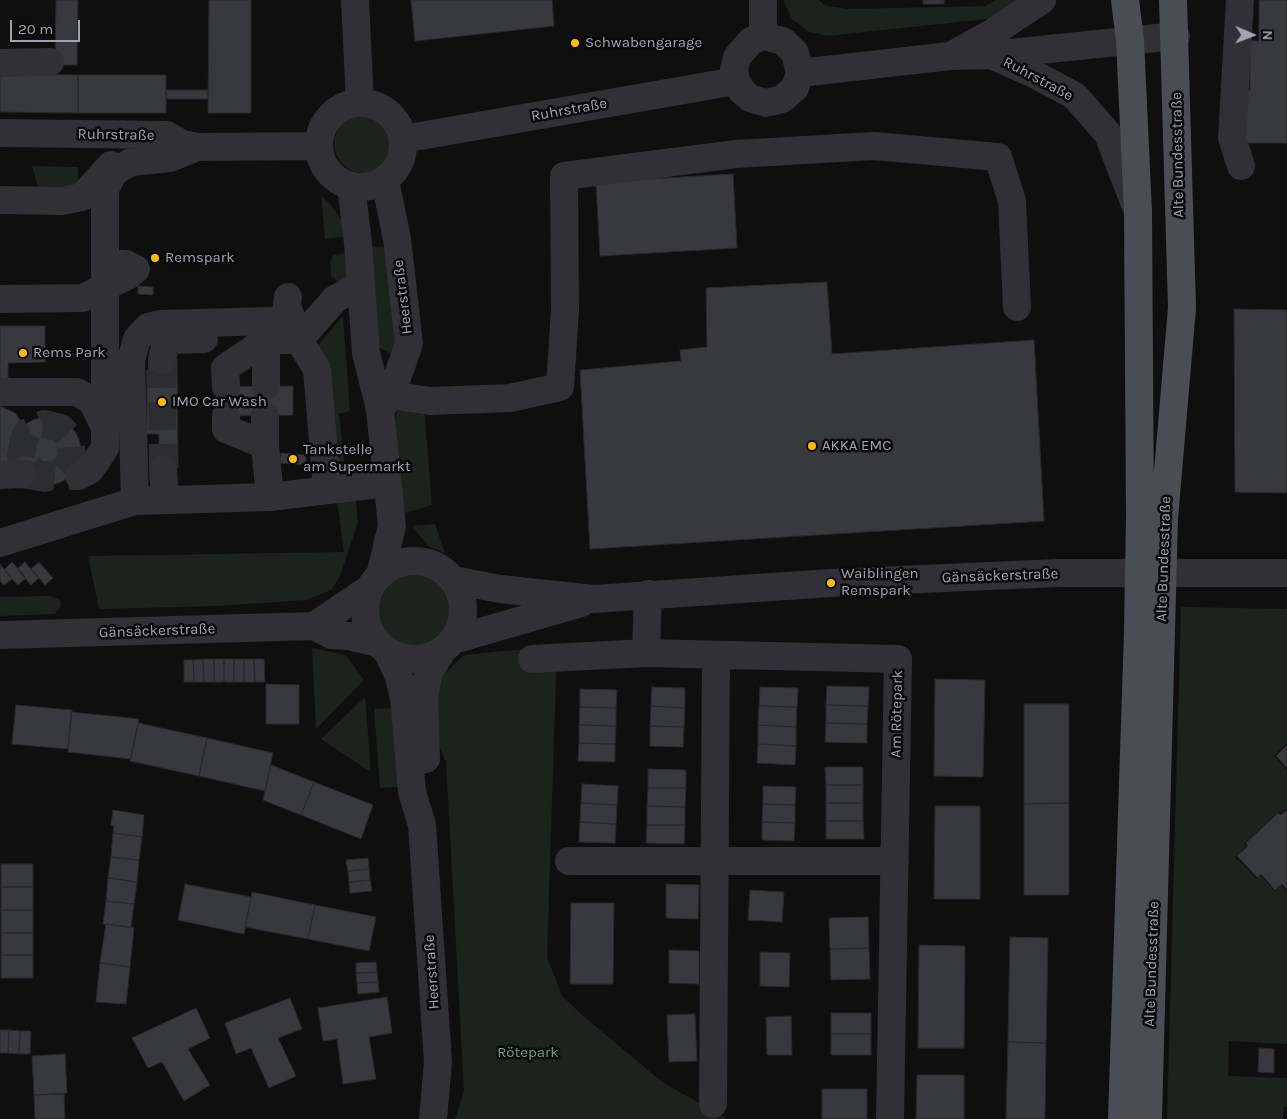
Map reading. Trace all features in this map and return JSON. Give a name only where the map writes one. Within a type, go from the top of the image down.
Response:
[{"type":"main road","name":"Alte Bundesstraße","points":[[1125,0],[1130,40],[1152,518]]},
{"type":"main road","name":"Alte Bundesstraße","points":[[1152,518],[1182,308],[1176,36],[1173,0]]},
{"type":"main road","points":[[1149,631],[1152,518]]},
{"type":"main road","name":"Alte Bundesstraße","points":[[1122,1119],[1149,631]]},
{"type":"main road","name":"Alte Bundesstraße","points":[[1148,1119],[1149,631]]},
{"type":"street","points":[[355,0],[360,103]]},
{"type":"street","points":[[763,0],[763,36]]},
{"type":"street","name":"Ruhrstraße","points":[[950,56],[992,33],[1042,0]]},
{"type":"street","points":[[1240,0],[1232,138],[1241,166]]},
{"type":"street","points":[[763,36],[783,41],[795,53],[800,74],[795,88],[782,100],[766,103],[750,98],[742,91],[736,81],[734,69],[737,56],[751,41],[763,36]]},
{"type":"street","name":"Ruhrstraße","points":[[800,74],[950,56],[990,54],[1176,36]]},
{"type":"street","name":"Ruhrstraße","points":[[990,54],[1034,74],[1075,96],[1108,134],[1138,212]]},
{"type":"street","points":[[0,63],[50,62]]},
{"type":"street","name":"Ruhrstraße","points":[[403,139],[736,81]]},
{"type":"street","points":[[360,103],[372,104],[383,109],[393,117],[400,127],[403,139],[403,151],[400,162],[394,172],[385,180],[363,188],[351,186],[338,180],[328,171],[322,159],[319,146],[321,133],[327,121],[347,105],[360,103]]},
{"type":"street","name":"Ruhrstraße","points":[[0,133],[167,136],[190,145],[319,146]]},
{"type":"street","points":[[0,200],[62,201],[82,197],[95,185],[106,168],[126,155],[190,145]]},
{"type":"street","points":[[79,476],[90,470],[105,448],[105,189],[114,172],[131,162],[170,158],[190,145]]},
{"type":"street","points":[[385,402],[500,399],[560,387],[565,310],[564,176],[736,154],[874,146],[998,157],[1012,201],[1017,307]]},
{"type":"street","name":"Heerstraße","points":[[385,180],[396,239],[409,344],[385,402]]},
{"type":"street","name":"Heerstraße","points":[[351,186],[366,353],[385,402],[387,483],[392,526],[375,581]]},
{"type":"street","points":[[0,299],[83,298],[106,275]]},
{"type":"street","points":[[226,387],[225,368],[284,340],[335,299],[361,285]]},
{"type":"street","points":[[266,386],[284,340],[288,297]]},
{"type":"street","points":[[135,501],[131,360],[137,339],[148,327],[160,324],[272,321],[284,340],[317,369],[327,490]]},
{"type":"street","points":[[162,360],[165,345],[172,340],[284,340]]},
{"type":"street","points":[[0,392],[77,392],[92,401],[105,428]]},
{"type":"street","points":[[226,416],[226,429],[265,445]]},
{"type":"street","points":[[265,416],[265,445],[270,497]]},
{"type":"street","points":[[164,469],[165,500]]},
{"type":"street","points":[[0,543],[135,501],[270,497],[387,483]]},
{"type":"street","points":[[392,526],[426,563]]},
{"type":"street","points":[[314,626],[375,581],[399,564],[426,563],[441,569],[453,580],[461,595],[463,608],[461,627],[448,646],[428,658],[413,660],[400,658],[383,648],[366,620],[365,604],[375,581]]},
{"type":"street","name":"Gänsäckerstraße","points":[[453,580],[500,590],[594,599],[831,583],[1057,573],[1287,573]]},
{"type":"street","points":[[646,653],[648,594]]},
{"type":"street","name":"Gänsäckerstraße","points":[[448,646],[594,599]]},
{"type":"street","name":"Gänsäckerstraße","points":[[0,635],[314,626],[331,635],[348,636],[383,648]]},
{"type":"street","name":"Heerstraße","points":[[422,825],[428,791],[424,697],[428,674],[448,646]]},
{"type":"street","name":"Heerstraße","points":[[383,648],[399,677],[404,698],[412,792],[422,825],[438,1062],[433,1119]]},
{"type":"street","name":"Am Rötepark","points":[[532,658],[646,653],[898,659],[890,1119]]},
{"type":"street","points":[[713,1104],[716,655]]},
{"type":"street","points":[[570,861],[895,861]]},
{"type":"green space","points":[[783,0],[819,0],[824,5],[847,9],[986,6],[995,0],[1032,0],[996,18],[828,36],[809,32],[792,19]]},
{"type":"green space","points":[[357,115],[369,115],[384,123],[392,138],[392,150],[384,165],[369,173],[357,173],[342,165],[334,150],[334,138],[342,123]]},
{"type":"green space","points":[[32,166],[78,167],[78,189],[40,194]]},
{"type":"green space","points":[[321,196],[331,205],[342,221],[345,237],[325,239]]},
{"type":"green space","points":[[388,246],[398,341],[393,355],[380,348],[369,334],[365,248]]},
{"type":"green space","points":[[350,253],[351,273],[343,286],[331,276],[330,262],[334,255]]},
{"type":"green space","points":[[343,316],[350,411],[339,414],[345,469],[334,475],[312,352]]},
{"type":"green space","points":[[398,407],[424,407],[432,505],[405,513],[401,502],[395,422]]},
{"type":"green space","points":[[355,493],[358,522],[340,576],[331,590],[306,600],[217,606],[99,609],[88,556],[344,552],[337,501]]},
{"type":"green space","points":[[435,524],[445,553],[428,546],[412,526]]},
{"type":"green space","points":[[414,572],[429,575],[441,583],[449,595],[452,610],[449,625],[441,637],[429,645],[414,648],[399,645],[387,637],[379,625],[376,610],[379,595],[387,583],[399,575]]},
{"type":"green space","points":[[50,596],[60,600],[61,606],[55,614],[0,616],[0,597]]},
{"type":"green space","points":[[1181,607],[1287,609],[1287,743],[1274,756],[1287,770],[1287,808],[1281,813],[1279,811],[1244,844],[1246,846],[1235,857],[1257,879],[1261,876],[1275,891],[1281,885],[1287,891],[1287,1044],[1229,1041],[1228,1076],[1287,1078],[1287,1107],[1284,1107],[1283,1119],[1167,1119]]},
{"type":"green space","name":"Rötepark","points":[[557,646],[547,957],[562,996],[582,1015],[662,1082],[727,1119],[455,1119],[464,1091],[446,762],[437,741],[436,682],[464,655]]},
{"type":"green space","points":[[312,648],[346,655],[364,680],[316,729]]},
{"type":"green space","points":[[365,697],[371,772],[321,739]]},
{"type":"green space","points":[[391,708],[398,787],[380,788],[374,709]]},
{"type":"building","points":[[56,0],[78,0],[77,65],[55,65]]},
{"type":"building","points":[[209,0],[251,0],[251,113],[208,113]]},
{"type":"building","points":[[411,0],[552,0],[554,26],[415,41]]},
{"type":"building","points":[[923,0],[944,0],[944,4],[923,4]]},
{"type":"building","points":[[1259,0],[1287,0],[1287,143],[1241,143],[1241,91],[1250,91],[1250,41],[1259,41]]},
{"type":"building","points":[[0,74],[78,75],[78,113],[0,112]]},
{"type":"building","points":[[78,75],[166,75],[166,113],[78,113]]},
{"type":"building","points":[[166,90],[208,90],[208,99],[166,99]]},
{"type":"building","points":[[733,174],[737,248],[600,256],[596,182]]},
{"type":"building","name":"AKKA EMC","points":[[827,282],[832,354],[1034,340],[1044,521],[590,549],[580,370],[681,361],[680,350],[707,347],[706,288]]},
{"type":"building","points":[[138,286],[153,287],[153,295],[138,294]]},
{"type":"building","points":[[1234,309],[1287,310],[1287,493],[1235,492]]},
{"type":"building","name":"Rems Park","points":[[0,326],[45,326],[45,362],[8,363],[8,379],[0,379]]},
{"type":"building","name":"IMO Car Wash","points":[[177,359],[178,468],[159,469],[159,434],[147,434],[147,370],[158,370],[158,360]]},
{"type":"building","points":[[293,386],[293,415],[219,416],[218,387]]},
{"type":"building","points":[[0,406],[15,413],[24,426],[17,435],[13,447],[14,459],[18,470],[27,478],[40,485],[0,486]]},
{"type":"building","points":[[54,417],[66,423],[75,432],[81,444],[79,464],[71,475],[54,485],[40,485],[23,475],[15,464],[13,444],[23,427],[34,419]]},
{"type":"building","name":"Tankstelle am Supermarkt","points":[[281,453],[306,455],[306,465],[280,463]]},
{"type":"building","points":[[12,562],[26,578],[18,585],[4,570]]},
{"type":"building","points":[[25,562],[39,578],[31,585],[17,569]]},
{"type":"building","points":[[39,562],[53,578],[45,585],[31,569]]},
{"type":"building","points":[[0,564],[12,579],[4,585],[0,581]]},
{"type":"building","points":[[203,659],[214,659],[214,682],[204,682]]},
{"type":"building","points":[[203,659],[204,682],[194,682],[193,660]]},
{"type":"building","points":[[214,659],[224,659],[224,682],[214,682]]},
{"type":"building","points":[[224,659],[234,659],[234,682],[224,682]]},
{"type":"building","points":[[234,659],[244,659],[244,682],[234,682]]},
{"type":"building","points":[[244,659],[254,659],[255,682],[244,682]]},
{"type":"building","points":[[254,659],[264,659],[265,682],[255,682]]},
{"type":"building","points":[[184,660],[193,660],[194,682],[184,682]]},
{"type":"building","points":[[935,679],[985,680],[983,777],[934,776]]},
{"type":"building","points":[[266,684],[299,685],[299,724],[266,724]]},
{"type":"building","points":[[827,686],[869,687],[868,706],[826,705]]},
{"type":"building","points":[[652,687],[685,688],[685,708],[651,706]]},
{"type":"building","points":[[760,687],[798,688],[797,707],[759,706]]},
{"type":"building","points":[[580,689],[617,690],[616,708],[580,707]]},
{"type":"building","points":[[1024,704],[1069,704],[1069,803],[1024,804]]},
{"type":"building","points":[[16,705],[72,710],[68,749],[12,744]]},
{"type":"building","points":[[826,705],[868,706],[867,724],[826,723]]},
{"type":"building","points":[[651,706],[685,708],[684,727],[650,726]]},
{"type":"building","points":[[759,706],[797,707],[796,727],[758,725]]},
{"type":"building","points":[[580,707],[616,708],[616,726],[579,725]]},
{"type":"building","points":[[71,712],[139,719],[131,759],[68,752]]},
{"type":"building","points":[[138,723],[207,738],[199,776],[130,761]]},
{"type":"building","points":[[826,723],[867,724],[867,743],[825,742]]},
{"type":"building","points":[[579,725],[616,726],[615,744],[579,743]]},
{"type":"building","points":[[758,725],[796,727],[796,746],[758,744]]},
{"type":"building","points":[[650,726],[684,727],[683,747],[650,746]]},
{"type":"building","points":[[207,738],[273,753],[265,791],[199,776]]},
{"type":"building","points":[[579,743],[615,744],[615,762],[578,761]]},
{"type":"building","points":[[758,744],[796,746],[795,765],[757,763]]},
{"type":"building","points":[[1287,745],[1287,768],[1276,756]]},
{"type":"building","points":[[271,765],[314,782],[301,815],[263,800]]},
{"type":"building","points":[[825,767],[863,767],[863,785],[826,785]]},
{"type":"building","points":[[648,769],[686,770],[686,788],[648,788]]},
{"type":"building","points":[[314,782],[373,805],[361,839],[301,815]]},
{"type":"building","points":[[582,784],[618,786],[617,805],[581,803]]},
{"type":"building","points":[[826,785],[863,785],[863,803],[826,803]]},
{"type":"building","points":[[763,786],[796,787],[795,805],[763,804]]},
{"type":"building","points":[[648,788],[686,788],[685,807],[647,806]]},
{"type":"building","points":[[581,803],[617,805],[616,824],[580,822]]},
{"type":"building","points":[[826,803],[863,803],[863,821],[826,821]]},
{"type":"building","points":[[1069,803],[1069,895],[1024,895],[1024,804]]},
{"type":"building","points":[[763,804],[795,805],[795,823],[762,822]]},
{"type":"building","points":[[647,806],[685,807],[685,825],[647,825]]},
{"type":"building","points":[[935,806],[980,806],[980,899],[934,899]]},
{"type":"building","points":[[113,810],[144,815],[142,837],[113,833],[114,826],[111,825]]},
{"type":"building","points":[[1287,810],[1287,889],[1282,884],[1275,890],[1261,874],[1258,878],[1237,856],[1248,846],[1246,843],[1278,813],[1281,815]]},
{"type":"building","points":[[826,821],[863,821],[864,839],[826,839]]},
{"type":"building","points":[[580,822],[616,824],[615,843],[579,842]]},
{"type":"building","points":[[762,822],[795,823],[794,841],[762,840]]},
{"type":"building","points":[[647,825],[685,825],[684,844],[646,843]]},
{"type":"building","points":[[113,833],[142,837],[139,860],[111,857]]},
{"type":"building","points":[[111,857],[139,860],[137,882],[108,878]]},
{"type":"building","points":[[368,858],[369,869],[348,871],[346,860]]},
{"type":"building","points":[[1,864],[33,864],[33,887],[1,887]]},
{"type":"building","points":[[369,869],[370,880],[349,882],[348,871]]},
{"type":"building","points":[[108,878],[137,882],[134,904],[106,901]]},
{"type":"building","points":[[370,880],[372,891],[350,893],[349,882]]},
{"type":"building","points":[[185,884],[251,897],[244,934],[178,920]]},
{"type":"building","points":[[666,884],[699,885],[698,919],[666,918]]},
{"type":"building","points":[[1,887],[33,887],[33,910],[1,910]]},
{"type":"building","points":[[750,890],[784,892],[782,922],[748,920]]},
{"type":"building","points":[[252,892],[315,905],[308,939],[245,927]]},
{"type":"building","points":[[106,901],[134,904],[131,927],[103,924]]},
{"type":"building","points":[[571,903],[614,903],[613,984],[570,984]]},
{"type":"building","points":[[315,905],[376,917],[369,951],[308,939]]},
{"type":"building","points":[[1,910],[33,910],[33,933],[1,933]]},
{"type":"building","points":[[868,917],[869,948],[830,949],[829,918]]},
{"type":"building","points":[[106,924],[134,928],[130,967],[100,963]]},
{"type":"building","points":[[1,933],[33,933],[33,955],[1,955]]},
{"type":"building","points":[[1010,937],[1048,938],[1046,1043],[1008,1042]]},
{"type":"building","points":[[919,945],[965,946],[964,1048],[918,1048]]},
{"type":"building","points":[[869,948],[870,979],[831,980],[830,949]]},
{"type":"building","points":[[669,950],[699,951],[699,984],[669,983]]},
{"type":"building","points":[[760,952],[790,953],[789,987],[760,986]]},
{"type":"building","points":[[1,955],[33,955],[33,978],[1,978]]},
{"type":"building","points":[[376,962],[377,972],[356,973],[356,963]]},
{"type":"building","points":[[100,963],[130,967],[126,1004],[96,1002]]},
{"type":"building","points":[[377,972],[378,982],[357,983],[356,973]]},
{"type":"building","points":[[378,982],[379,992],[358,994],[357,983]]},
{"type":"building","points":[[387,997],[392,1033],[369,1037],[376,1079],[343,1084],[337,1039],[323,1041],[318,1008]]},
{"type":"building","points":[[290,998],[302,1029],[278,1038],[296,1076],[269,1088],[251,1048],[236,1054],[225,1023]]},
{"type":"building","points":[[196,1008],[210,1038],[188,1049],[210,1085],[184,1101],[162,1062],[148,1068],[132,1038]]},
{"type":"building","points":[[831,1013],[871,1013],[871,1034],[831,1034]]},
{"type":"building","points":[[695,1014],[697,1061],[669,1062],[667,1015]]},
{"type":"building","points":[[791,1016],[792,1055],[767,1055],[766,1017]]},
{"type":"building","points":[[0,1030],[9,1030],[8,1053],[0,1053]]},
{"type":"building","points":[[9,1030],[20,1031],[19,1054],[8,1053]]},
{"type":"building","points":[[20,1031],[31,1031],[30,1054],[19,1054]]},
{"type":"building","points":[[831,1034],[871,1034],[871,1055],[831,1055]]},
{"type":"building","points":[[1008,1042],[1046,1043],[1045,1119],[1006,1119]]},
{"type":"building","points":[[1259,1048],[1274,1049],[1274,1073],[1258,1072]]},
{"type":"building","points":[[65,1054],[67,1093],[34,1095],[32,1056]]},
{"type":"building","points":[[917,1075],[964,1075],[964,1119],[916,1119]]},
{"type":"building","points":[[822,1089],[867,1089],[867,1119],[822,1119]]},
{"type":"building","points":[[64,1094],[65,1119],[35,1119],[34,1095]]},
{"type":"tunnel","points":[[162,360],[163,469]]},
{"type":"tunnel","points":[[22,474],[45,478],[57,476],[69,464],[72,456],[70,438],[61,428],[44,424],[28,432],[24,439],[21,456],[25,464],[38,475],[57,476],[79,476]]},
{"type":"place","name":"Schwabengarage","points":[[575,43]]},
{"type":"place","name":"Remspark","points":[[155,258]]},
{"type":"place","name":"Rems Park","points":[[23,353]]},
{"type":"place","name":"IMO Car Wash","points":[[162,402]]},
{"type":"place","name":"AKKA EMC","points":[[812,446]]},
{"type":"place","name":"Tankstelle am Supermarkt","points":[[293,459]]},
{"type":"place","name":"Waiblingen Remspark","points":[[831,583]]}]
